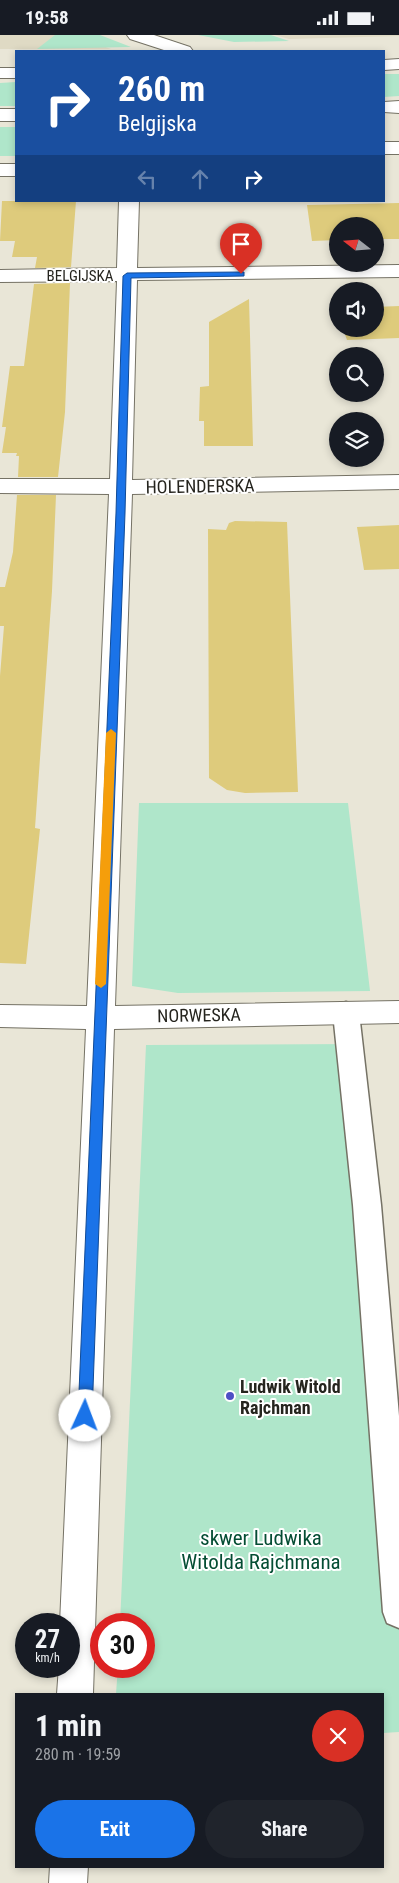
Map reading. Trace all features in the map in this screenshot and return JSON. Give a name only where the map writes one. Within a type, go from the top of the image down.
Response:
[{"type":"street","points":[[136,35],[181,50]]},
{"type":"street","points":[[385,65],[399,64]]},
{"type":"street","points":[[0,73],[15,73]]},
{"type":"street","points":[[385,107],[399,107]]},
{"type":"street","points":[[0,115],[15,115]]},
{"type":"street","points":[[385,148],[399,147]]},
{"type":"street","points":[[0,170],[15,169]]},
{"type":"street","points":[[75,1693],[99,1018],[121,487],[128,202]]},
{"type":"street","name":"BELGIJSKA","points":[[0,276],[127,276],[399,271]]},
{"type":"street","name":"HOLENDERSKA","points":[[0,486],[121,487],[399,482]]},
{"type":"street","name":"NORWESKA","points":[[0,1016],[99,1018],[399,1012]]},
{"type":"street","points":[[68,1883],[69,1868]]},
{"type":"lane","points":[[346,1013],[367,1205],[399,1612]]},
{"type":"shaded area","points":[[0,35],[72,35],[111,49],[0,49]]},
{"type":"shaded area","points":[[275,35],[399,35],[399,36],[289,39]]},
{"type":"green space","points":[[55,35],[100,35],[131,47],[37,49]]},
{"type":"green space","points":[[198,35],[271,35],[289,41],[234,42]]},
{"type":"green space","points":[[385,74],[399,74],[399,96],[385,97]]},
{"type":"green space","points":[[15,82],[15,106],[0,106],[0,83]]},
{"type":"green space","points":[[0,127],[15,127],[15,156],[0,156]]},
{"type":"green space","points":[[139,803],[348,803],[370,991],[178,993],[132,986]]},
{"type":"green space","name":"skwer Ludwika Witolda Rajchmana","points":[[360,1044],[399,1482],[399,1732],[384,1733],[384,1693],[116,1693],[117,1678],[155,1678],[155,1613],[120,1613],[146,1045]]},
{"type":"building","points":[[2,201],[76,202],[71,267],[35,268],[37,257],[12,257],[15,241],[0,241]]},
{"type":"building","points":[[399,203],[399,239],[384,239],[384,217],[329,217],[329,240],[312,241],[307,205]]},
{"type":"building","points":[[70,283],[65,412],[58,477],[18,477],[19,456],[16,456],[17,453],[2,453],[6,427],[2,427],[10,366],[24,366],[34,284]]},
{"type":"building","points":[[249,299],[253,446],[204,446],[204,421],[199,421],[200,387],[209,386],[209,322]]},
{"type":"building","points":[[399,306],[399,338],[347,340],[346,337],[384,337],[384,307]]},
{"type":"building","points":[[17,495],[56,495],[52,591],[35,828],[40,829],[26,964],[0,963],[0,676],[4,626],[0,626],[0,587],[5,587],[13,552]]},
{"type":"building","points":[[235,521],[287,522],[298,792],[245,793],[227,790],[209,778],[208,529],[226,530],[229,523]]},
{"type":"building","points":[[399,525],[399,569],[364,570],[357,527]]},
{"type":"slow traffic","points":[[101,984],[111,733]]},
{"type":"place","name":"Ludwik Witold Rajchman","points":[[230,1396]]},
{"type":"route","points":[[85,1416],[120,513],[127,276],[241,274]]}]
